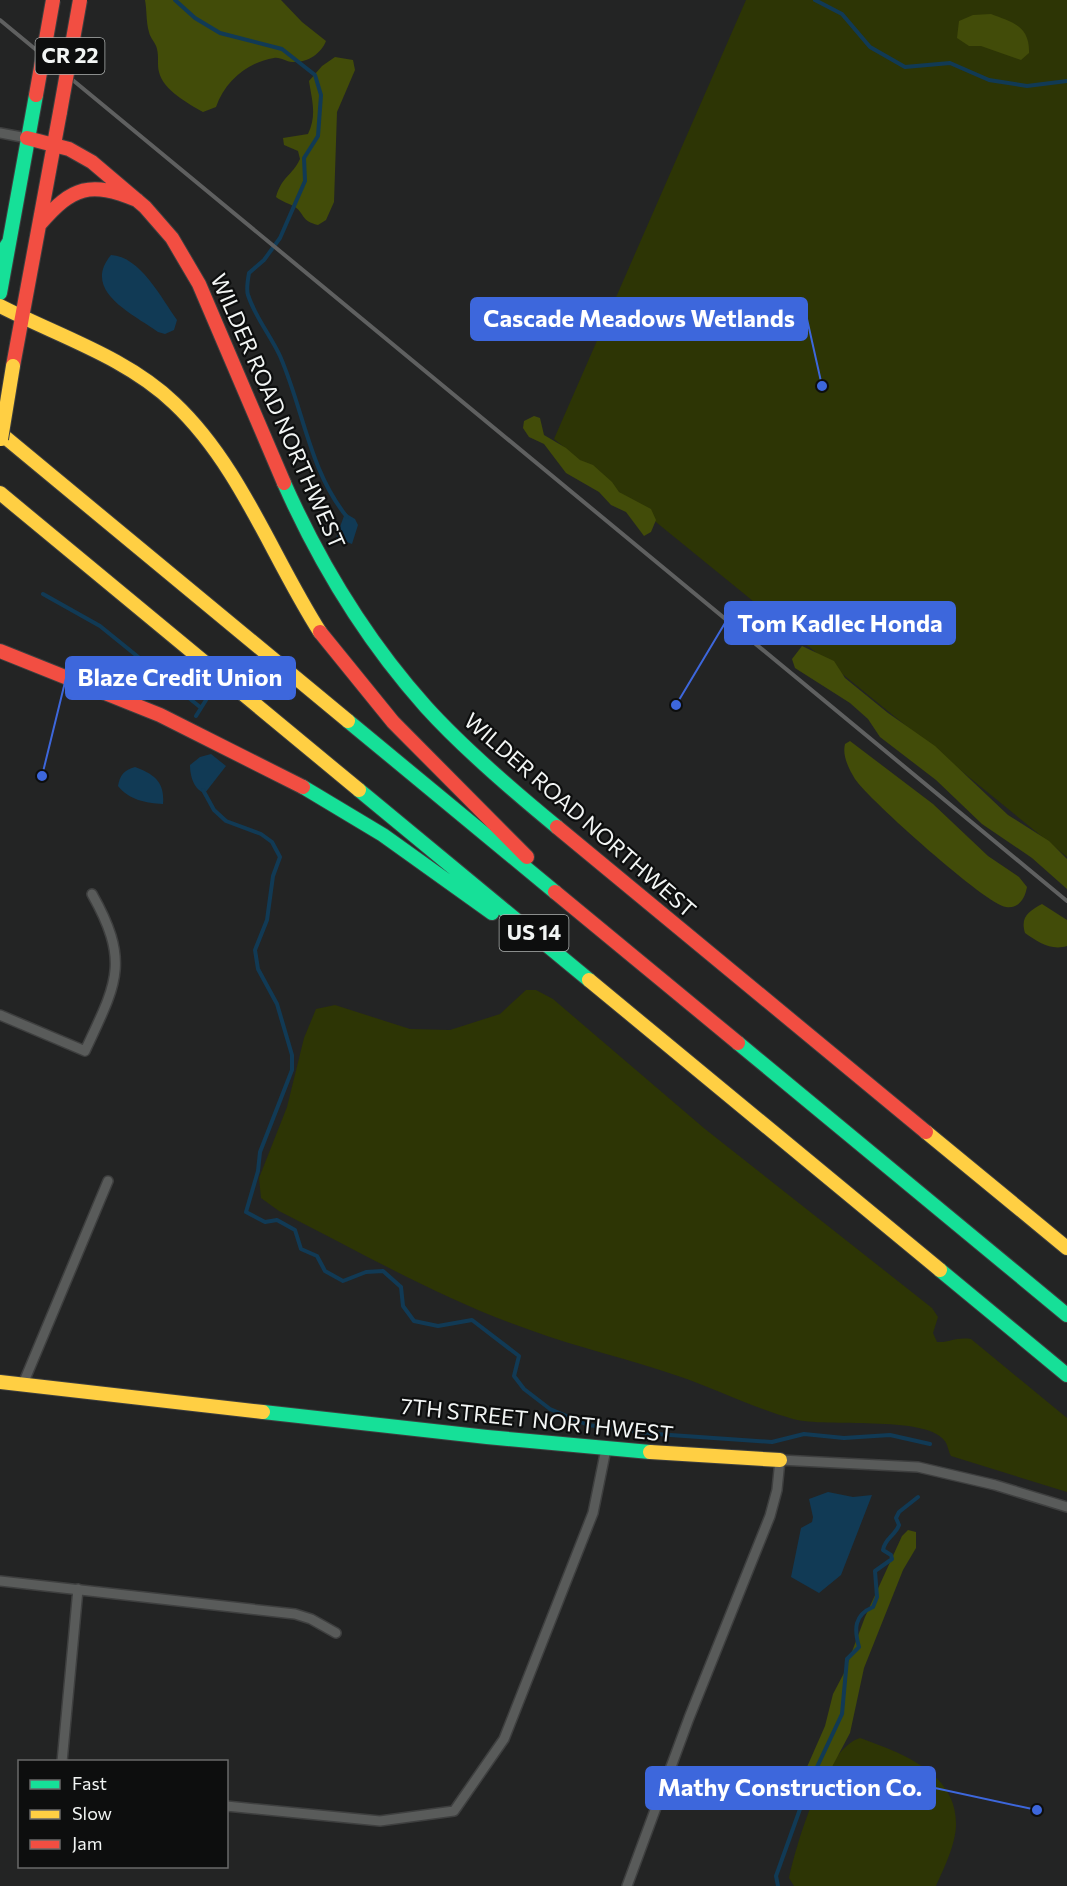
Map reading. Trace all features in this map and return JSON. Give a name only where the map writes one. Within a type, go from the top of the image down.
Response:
[{"type":"main road","name":"CR 22","points":[[0,293],[53,0]]},
{"type":"main road","name":"CR 22","points":[[0,442],[80,0]]},
{"type":"main road","name":"WILDER ROAD NORTHWEST","points":[[27,138],[54,144],[92,162],[156,219],[187,261],[233,359],[285,486],[331,578],[376,644],[426,707],[516,794],[1067,1248]]},
{"type":"main road","points":[[38,226],[59,201],[77,189],[106,187],[137,200]]},
{"type":"main road","points":[[0,256],[9,242]]},
{"type":"main road","points":[[0,306],[127,369],[156,388],[185,415],[219,459],[289,583],[350,671],[411,740],[609,937]]},
{"type":"main road","name":"US 14","points":[[0,433],[1067,1315]]},
{"type":"main road","name":"US 14","points":[[0,493],[1067,1375]]},
{"type":"main road","points":[[0,651],[169,717],[315,793],[426,865],[642,1022]]},
{"type":"main road","points":[[0,659],[20,658]]},
{"type":"main road","name":"7TH STREET NORTHWEST","points":[[0,1382],[606,1449],[780,1460]]},
{"type":"street","points":[[0,133],[27,138]]},
{"type":"street","points":[[0,1015],[85,1051],[111,995],[117,962],[108,921],[92,894]]},
{"type":"street","points":[[23,1384],[108,1181]]},
{"type":"street","points":[[228,1806],[380,1821],[454,1811],[504,1739],[593,1513],[606,1449]]},
{"type":"street","points":[[627,1886],[685,1729],[770,1516],[777,1490],[780,1460]]},
{"type":"street","name":"7TH STREET NORTHWEST","points":[[780,1460],[918,1467],[995,1485],[1067,1507]]},
{"type":"street","points":[[0,1581],[295,1614],[320,1623],[336,1633]]},
{"type":"street","points":[[62,1760],[78,1589]]},
{"type":"green space","points":[[145,0],[281,0],[302,22],[326,41],[321,50],[308,59],[292,62],[274,58],[247,68],[231,81],[216,107],[203,112],[177,96],[161,79],[157,49],[148,28]]},
{"type":"green space","points":[[746,0],[1067,0],[1067,857],[554,439]]},
{"type":"green space","points":[[991,14],[1012,22],[1023,30],[1029,53],[1021,60],[981,46],[969,46],[957,38],[959,21],[973,15]]},
{"type":"green space","points":[[335,57],[353,60],[355,70],[337,112],[334,202],[326,220],[318,225],[306,219],[295,207],[276,197],[284,180],[300,159],[298,151],[284,145],[283,138],[308,134],[313,114],[309,81],[322,66]]},
{"type":"green space","points":[[534,416],[540,418],[544,435],[566,448],[580,460],[593,465],[612,482],[619,492],[651,509],[656,520],[651,532],[644,536],[626,512],[611,505],[599,492],[566,473],[544,444],[529,437],[523,428],[524,421]]},
{"type":"green space","points":[[802,646],[834,661],[845,678],[888,713],[935,746],[1008,815],[1049,841],[1067,859],[1067,889],[1032,858],[982,824],[936,780],[880,737],[868,719],[850,703],[795,668],[792,659]]},
{"type":"green space","points":[[850,741],[933,804],[988,856],[1019,877],[1027,887],[1021,902],[1006,907],[995,902],[929,850],[882,807],[864,790],[848,767],[844,749],[845,744]]},
{"type":"green space","points":[[1042,904],[1067,920],[1067,946],[1050,946],[1025,933],[1024,923],[1027,915]]},
{"type":"green space","points":[[526,990],[536,990],[553,999],[705,1129],[932,1308],[938,1317],[933,1333],[937,1342],[971,1339],[1067,1418],[1067,1492],[951,1456],[944,1440],[933,1432],[917,1427],[793,1419],[678,1376],[530,1330],[466,1305],[403,1275],[279,1211],[261,1198],[259,1178],[287,1107],[304,1038],[316,1009],[335,1005],[410,1029],[450,1030],[500,1014]]},
{"type":"green space","points":[[908,1530],[916,1532],[916,1548],[903,1570],[864,1668],[850,1733],[817,1795],[807,1802],[798,1799],[796,1792],[825,1726],[833,1694],[902,1536]]},
{"type":"green space","points":[[860,1738],[892,1750],[923,1767],[947,1791],[954,1806],[956,1824],[949,1856],[936,1886],[794,1886],[789,1878],[805,1821],[824,1778],[835,1759],[847,1745]]},
{"type":"water","points":[[111,255],[122,257],[141,270],[177,320],[174,330],[165,334],[158,332],[114,300],[102,280],[103,268]]},
{"type":"water","points":[[345,513],[355,519],[358,525],[352,544],[336,538]]},
{"type":"water","points":[[211,754],[226,766],[205,793],[193,782],[190,765],[200,757]]},
{"type":"water","points":[[135,767],[157,780],[162,790],[163,804],[138,800],[127,795],[118,786],[123,774]]},
{"type":"water","points":[[828,1492],[853,1497],[872,1495],[841,1575],[819,1593],[791,1577],[801,1528],[812,1522],[809,1499]]},
{"type":"waterway","points":[[175,0],[195,18],[220,33],[282,49],[315,75],[321,95],[318,136],[304,158],[305,181],[280,238],[264,260],[249,273],[247,290],[255,311],[280,356],[315,460],[334,499],[347,517]]},
{"type":"waterway","points":[[815,0],[842,14],[870,47],[905,67],[950,63],[989,80],[1027,86],[1067,81]]},
{"type":"waterway","points":[[43,594],[100,626],[200,707]]},
{"type":"waterway","points":[[196,716],[206,700]]},
{"type":"waterway","points":[[203,790],[214,810],[226,821],[261,834],[272,842],[280,857],[273,876],[267,920],[255,950],[258,969],[277,1004],[292,1055],[292,1070],[260,1152],[258,1171],[246,1212],[265,1222],[277,1220],[295,1230],[301,1249],[317,1256],[325,1271],[343,1281],[366,1272],[383,1271],[401,1287],[403,1306],[414,1321],[438,1326],[472,1320],[519,1356],[514,1376],[524,1389],[550,1409],[588,1425],[656,1434],[772,1442],[804,1434],[844,1438],[890,1435],[930,1444]]},
{"type":"waterway","points":[[778,1886],[776,1876],[809,1784],[842,1714],[847,1659],[859,1647],[856,1634],[857,1623],[862,1614],[873,1607],[877,1597],[875,1571],[892,1559],[891,1555],[883,1550],[899,1525],[896,1518],[899,1512],[918,1497]]},
{"type":"railway","points":[[0,20],[1067,901]]},
{"type":"traffic: fast","points":[[0,293],[36,95]]},
{"type":"traffic: fast","points":[[0,256],[9,242]]},
{"type":"traffic: fast","points":[[284,483],[313,543],[346,601],[404,682],[473,754],[557,827]]},
{"type":"traffic: fast","points":[[348,721],[555,892]]},
{"type":"traffic: fast","points":[[303,787],[383,835],[492,913]]},
{"type":"traffic: fast","points":[[359,790],[589,980]]},
{"type":"traffic: fast","points":[[738,1043],[1067,1315]]},
{"type":"traffic: fast","points":[[940,1270],[1067,1375]]},
{"type":"traffic: fast","points":[[263,1412],[487,1437],[650,1452]]},
{"type":"traffic: slow","points":[[0,306],[113,360],[155,387],[174,403],[218,454],[237,483],[320,632]]},
{"type":"traffic: slow","points":[[1,439],[13,366]]},
{"type":"traffic: slow","points":[[0,433],[348,721]]},
{"type":"traffic: slow","points":[[0,493],[359,790]]},
{"type":"traffic: slow","points":[[589,980],[940,1270]]},
{"type":"traffic: slow","points":[[926,1132],[1067,1248]]},
{"type":"traffic: slow","points":[[0,1382],[263,1412]]},
{"type":"traffic: slow","points":[[650,1452],[780,1460]]},
{"type":"traffic: jam","points":[[36,95],[53,0]]},
{"type":"traffic: jam","points":[[60,112],[80,0]]},
{"type":"traffic: jam","points":[[13,366],[60,112]]},
{"type":"traffic: jam","points":[[27,138],[69,149],[92,162],[145,207],[172,238],[199,284],[284,483]]},
{"type":"traffic: jam","points":[[40,224],[62,202],[83,191],[107,190],[137,200]]},
{"type":"traffic: jam","points":[[320,632],[393,722],[527,857]]},
{"type":"traffic: jam","points":[[0,651],[160,715],[303,787]]},
{"type":"traffic: jam","points":[[557,827],[926,1132]]},
{"type":"traffic: jam","points":[[555,892],[738,1043]]},
{"type":"place","name":"Cascade Meadows Wetlands","points":[[822,386]]},
{"type":"place","name":"Tom Kadlec Honda","points":[[676,705]]},
{"type":"place","name":"Blaze Credit Union","points":[[42,776]]},
{"type":"place","name":"Mathy Construction Co.","points":[[1037,1810]]}]
